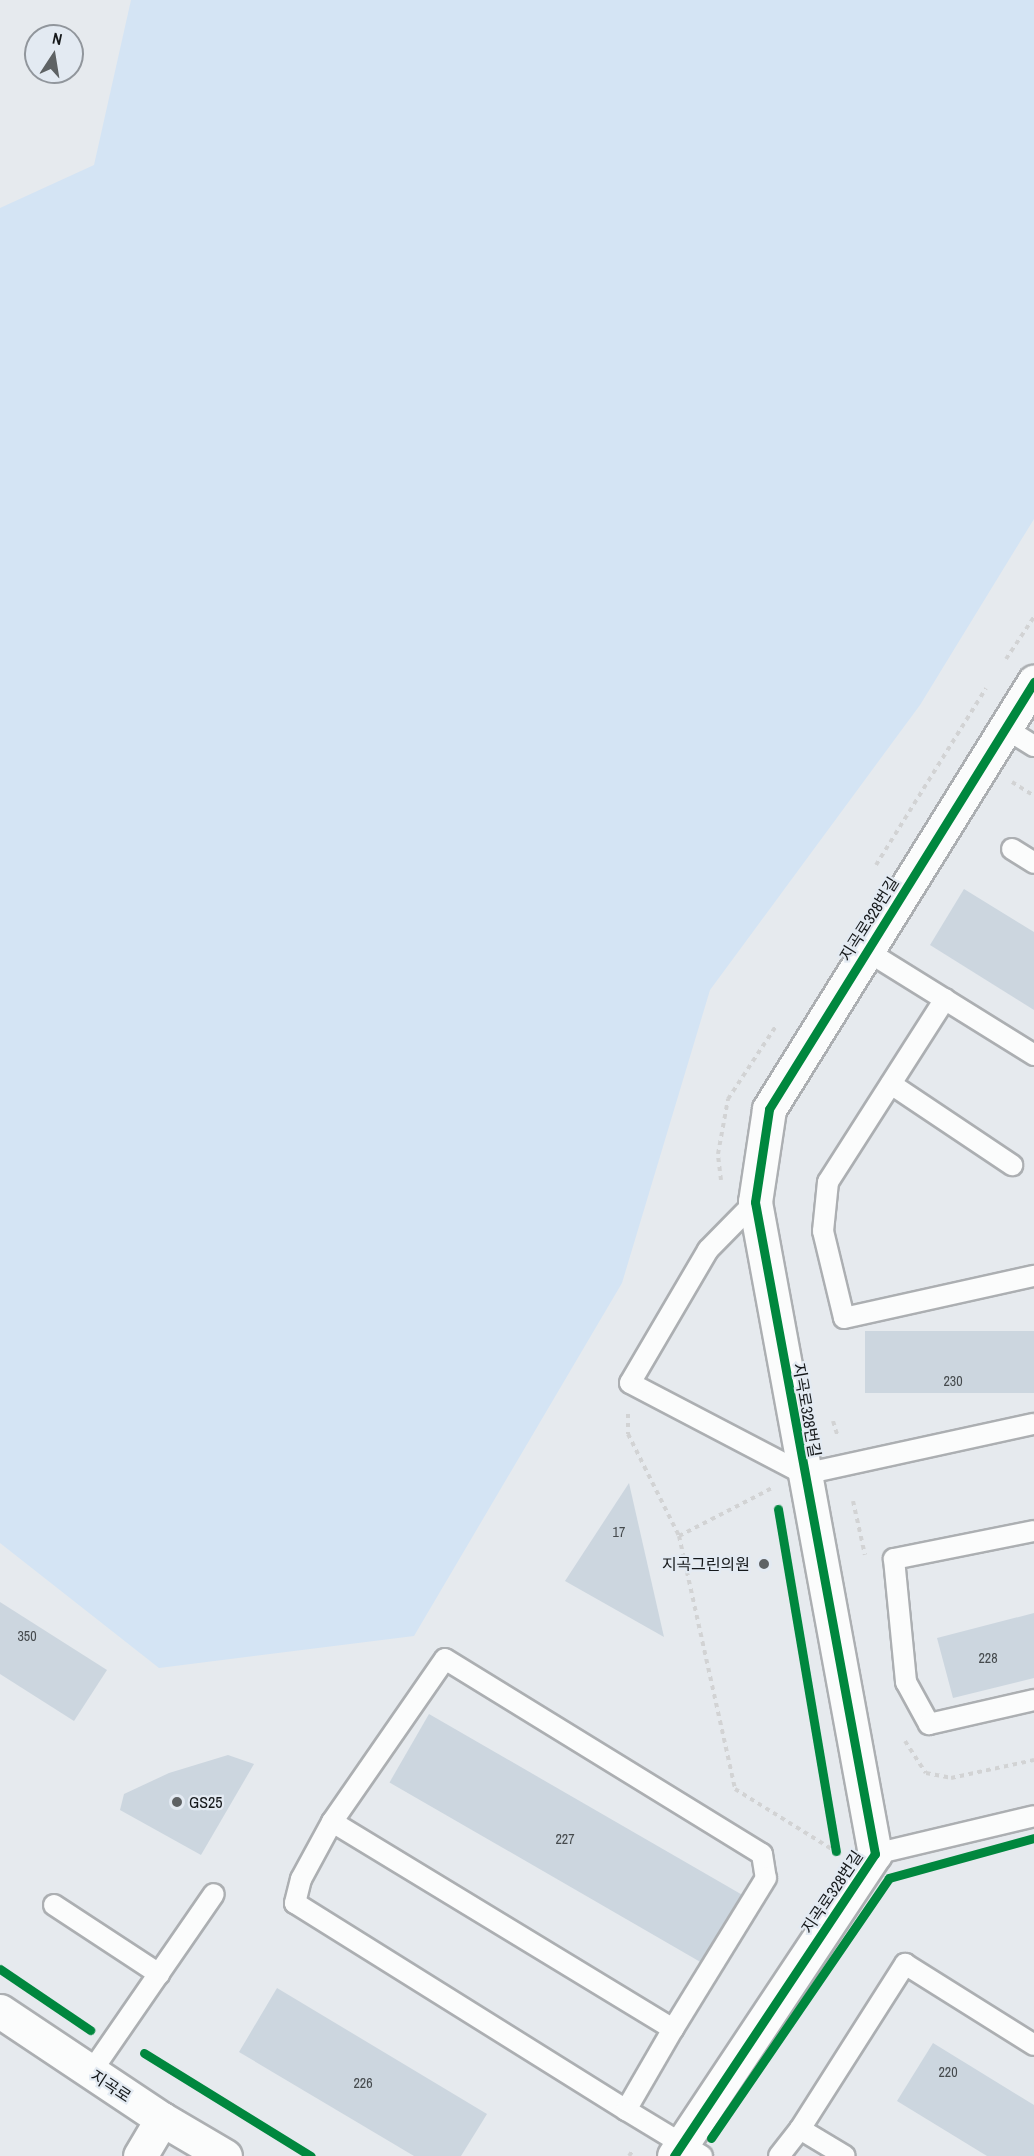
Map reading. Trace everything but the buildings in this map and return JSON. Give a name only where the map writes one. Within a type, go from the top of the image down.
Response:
[{"type":"street","name":"지곡로328번길","points":[[687,2152],[875,1854],[791,1480],[755,1202],[769,1109],[1034,682]]},
{"type":"street","name":"지곡로","points":[[0,2011],[162,2119],[225,2156]]},
{"type":"street","points":[[140,2156],[162,2119]]},
{"type":"lane","points":[[1005,728],[1034,746]]},
{"type":"lane","points":[[1012,849],[1034,863]]},
{"type":"lane","points":[[867,951],[1034,1055]]},
{"type":"lane","points":[[945,999],[828,1182],[823,1231],[843,1318],[1034,1276]]},
{"type":"lane","points":[[891,1084],[1012,1165]]},
{"type":"lane","points":[[755,1202],[708,1251],[630,1383],[791,1480],[1034,1424]]},
{"type":"lane","points":[[1034,1531],[894,1559],[906,1682],[929,1724],[1034,1700]]},
{"type":"lane","points":[[626,2110],[766,1878],[762,1854],[445,1659],[332,1822],[302,1879],[295,1903],[626,2110],[687,2152]]},
{"type":"lane","points":[[875,1854],[1034,1816]]},
{"type":"lane","points":[[332,1822],[673,2029]]},
{"type":"lane","points":[[91,2072],[214,1894]]},
{"type":"lane","points":[[54,1905],[159,1974]]},
{"type":"lane","points":[[779,2156],[800,2129],[904,1964],[1034,2045]]},
{"type":"lane","points":[[800,2129],[845,2156]]},
{"type":"path","points":[[1012,782],[1034,796]]},
{"type":"path","points":[[630,1383],[628,1434],[679,1536],[735,1789],[836,1851]]},
{"type":"path","points":[[679,1536],[791,1480]]},
{"type":"path","points":[[951,1778],[1034,1760]]},
{"type":"path","points":[[834,1840],[836,1851]]},
{"type":"path","points":[[629,2156],[633,2150]]},
{"type":"shaded area","points":[[131,0],[1034,0],[1034,519],[920,705],[710,990],[622,1283],[414,1636],[159,1668],[0,1543],[0,208],[94,165]]},
{"type":"cycle path","points":[[674,2156],[875,1854],[755,1202],[769,1109],[1034,682]]},
{"type":"cycle path","points":[[778,1509],[836,1851]]},
{"type":"cycle path","points":[[711,2138],[889,1878],[1034,1838]]},
{"type":"cycle path","points":[[0,1969],[90,2030]]},
{"type":"cycle path","points":[[144,2053],[311,2156]]},
{"type":"place","name":"지곡그린의원","points":[[764,1564]]},
{"type":"place","name":"GS25","points":[[177,1802]]}]
